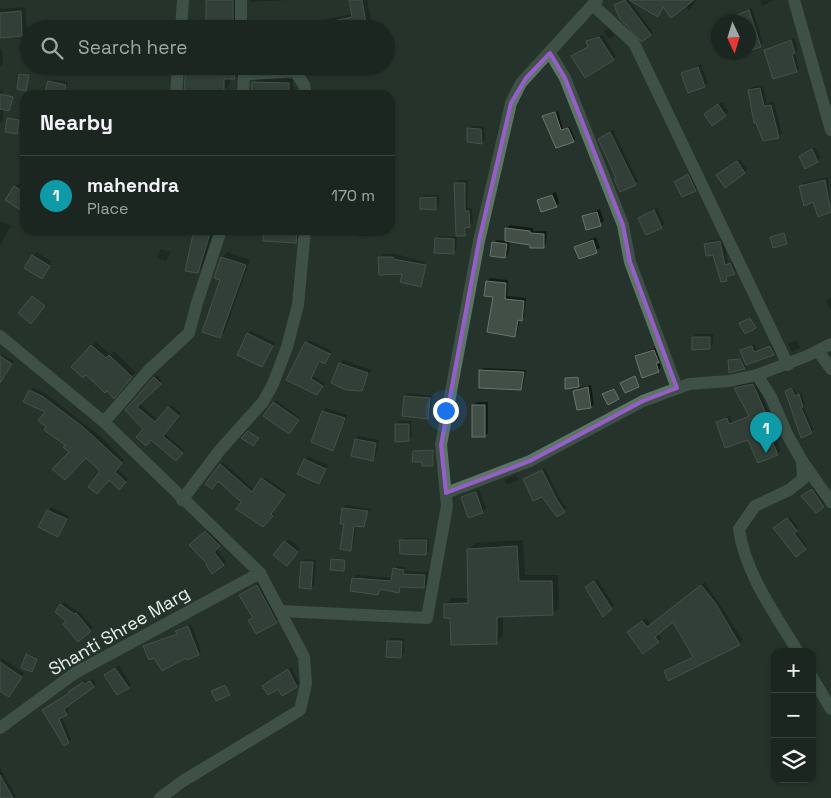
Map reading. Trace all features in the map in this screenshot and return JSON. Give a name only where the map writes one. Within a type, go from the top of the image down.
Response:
[{"type":"street","points":[[182,20],[183,0]]},
{"type":"street","points":[[241,0],[241,20]]},
{"type":"street","points":[[794,0],[831,130]]},
{"type":"street","points":[[280,611],[427,618],[447,506],[441,445],[479,241],[512,103],[521,83],[595,2],[634,43],[788,365]]},
{"type":"street","points":[[550,53],[566,78],[622,225],[630,262],[677,388]]},
{"type":"street","points":[[176,90],[177,75]]},
{"type":"street","points":[[242,75],[243,90]]},
{"type":"street","points":[[298,75],[305,90]]},
{"type":"street","points":[[104,422],[149,370],[189,333],[219,235]]},
{"type":"street","points":[[182,500],[220,450],[263,402],[273,384],[287,347],[298,305],[305,235]]},
{"type":"street","points":[[0,336],[104,422],[182,500],[260,573],[304,658],[306,684],[300,710],[183,781],[160,798]]},
{"type":"street","points":[[446,493],[530,461],[643,400],[690,384],[729,381],[757,375],[788,365],[831,344]]},
{"type":"street","points":[[818,351],[831,369]]},
{"type":"street","points":[[757,375],[771,397],[787,434],[802,461],[831,502]]},
{"type":"street","points":[[796,648],[764,595],[742,550],[740,529],[755,506],[789,490],[803,479],[802,461]]},
{"type":"street","name":"Shanti Shree Marg","points":[[0,728],[75,673],[260,573]]},
{"type":"street","points":[[816,683],[831,708]]},
{"type":"highlighted area","points":[[550,53],[565,78],[623,225],[630,262],[677,388],[643,401],[530,461],[446,493],[441,445],[479,241],[511,103],[526,78]]},
{"type":"building","points":[[206,0],[233,0],[233,20],[206,20]]},
{"type":"building","points":[[349,0],[362,0],[365,20],[338,20],[352,17]]},
{"type":"building","points":[[625,0],[651,35],[642,42],[620,19],[614,5]]},
{"type":"building","points":[[629,0],[694,0],[671,18],[663,7],[658,17]]},
{"type":"building","points":[[749,10],[751,15],[737,15]]},
{"type":"building","points":[[21,11],[20,36],[0,38],[0,13]]},
{"type":"building","points":[[756,32],[761,47],[756,49]]},
{"type":"building","points":[[599,37],[614,60],[585,78],[571,56],[588,47],[586,41]]},
{"type":"building","points":[[791,40],[795,53],[792,54],[797,72],[773,79],[764,50]]},
{"type":"building","points":[[698,67],[705,87],[688,93],[681,73]]},
{"type":"building","points":[[19,74],[29,75],[26,90],[17,89]]},
{"type":"building","points":[[185,75],[234,75],[235,79],[224,79],[224,90],[184,90]]},
{"type":"building","points":[[48,81],[66,85],[65,90],[46,90]]},
{"type":"building","points":[[252,82],[289,83],[289,90],[251,90]]},
{"type":"building","points":[[760,88],[764,106],[771,105],[779,138],[763,141],[756,123],[754,123],[748,90]]},
{"type":"building","points":[[0,94],[13,97],[9,111],[0,109]]},
{"type":"building","points":[[718,104],[726,116],[712,126],[704,114]]},
{"type":"building","points":[[555,112],[561,130],[568,128],[574,142],[556,148],[542,116]]},
{"type":"building","points":[[7,118],[19,120],[17,134],[5,132]]},
{"type":"building","points":[[467,128],[481,129],[482,144],[467,142]]},
{"type":"building","points":[[610,132],[636,185],[620,192],[614,179],[616,178],[598,139]]},
{"type":"building","points":[[812,149],[818,162],[805,169],[799,156]]},
{"type":"building","points":[[737,161],[745,173],[725,188],[716,175]]},
{"type":"building","points":[[688,174],[696,191],[682,197],[674,182]]},
{"type":"building","points":[[825,180],[831,212],[818,217],[813,202],[804,206],[799,186]]},
{"type":"building","points":[[454,183],[465,183],[465,211],[469,211],[470,227],[465,228],[465,236],[456,236]]},
{"type":"building","points":[[14,186],[20,190],[20,210],[5,200]]},
{"type":"building","points":[[552,195],[557,207],[541,212],[537,200]]},
{"type":"building","points":[[436,197],[436,210],[420,209],[420,198]]},
{"type":"building","points":[[654,210],[662,228],[646,235],[638,218]]},
{"type":"building","points":[[597,212],[601,226],[586,230],[582,216]]},
{"type":"building","points":[[505,228],[544,234],[544,248],[530,248],[530,245],[505,241]]},
{"type":"building","points":[[784,233],[787,244],[773,248],[770,237]]},
{"type":"building","points":[[193,235],[209,235],[198,273],[185,271]]},
{"type":"building","points":[[264,235],[297,235],[296,243],[263,241]]},
{"type":"building","points":[[435,238],[454,239],[454,254],[434,253]]},
{"type":"building","points":[[593,240],[597,253],[579,259],[574,247]]},
{"type":"building","points":[[720,241],[725,265],[730,263],[735,274],[726,277],[727,281],[721,282],[713,255],[706,256],[704,244]]},
{"type":"building","points":[[492,242],[507,244],[505,258],[490,256]]},
{"type":"building","points":[[32,255],[50,266],[42,279],[24,268]]},
{"type":"building","points":[[221,257],[246,265],[220,338],[202,332],[220,280],[214,278]]},
{"type":"building","points":[[378,257],[393,257],[393,259],[426,265],[421,287],[400,282],[402,274],[379,275]]},
{"type":"building","points":[[486,281],[506,283],[505,299],[524,301],[522,321],[518,320],[515,337],[487,332],[493,297],[484,296]]},
{"type":"building","points":[[32,296],[45,306],[31,324],[18,313]]},
{"type":"building","points":[[750,318],[756,328],[745,334],[739,323]]},
{"type":"building","points":[[247,333],[273,346],[262,367],[237,355]]},
{"type":"building","points":[[692,337],[710,337],[710,349],[692,350]]},
{"type":"building","points":[[305,342],[330,354],[325,364],[319,361],[311,379],[323,386],[317,395],[286,380]]},
{"type":"building","points":[[91,345],[106,358],[109,355],[132,377],[114,399],[107,391],[105,393],[86,375],[83,378],[71,367]]},
{"type":"building","points":[[752,346],[754,352],[770,346],[774,355],[746,365],[740,350]]},
{"type":"building","points":[[654,350],[659,363],[656,363],[659,372],[642,378],[635,356]]},
{"type":"building","points":[[0,356],[12,364],[0,383]]},
{"type":"building","points":[[740,359],[745,369],[729,373],[728,360]]},
{"type":"building","points":[[339,363],[368,373],[362,391],[346,390],[331,383]]},
{"type":"building","points":[[479,370],[524,372],[521,390],[479,388]]},
{"type":"building","points":[[635,376],[639,387],[625,393],[620,383]]},
{"type":"building","points":[[154,377],[161,384],[137,407],[155,422],[168,407],[179,416],[163,436],[183,453],[176,461],[151,440],[146,446],[136,437],[143,429],[125,410]]},
{"type":"building","points":[[578,377],[579,387],[565,389],[565,378]]},
{"type":"building","points":[[753,384],[777,439],[772,441],[778,455],[758,463],[748,440],[725,448],[716,422],[727,418],[729,424],[749,416],[734,388]]},
{"type":"building","points":[[588,387],[591,408],[577,410],[573,391]]},
{"type":"building","points":[[791,388],[795,396],[799,394],[803,407],[801,408],[812,433],[801,438],[785,391]]},
{"type":"building","points":[[614,389],[619,399],[608,405],[602,394]]},
{"type":"building","points":[[29,390],[42,396],[82,426],[122,463],[115,472],[126,482],[119,490],[109,480],[97,494],[88,487],[100,471],[86,458],[65,480],[52,469],[69,452],[63,447],[65,445],[44,430],[46,427],[38,420],[45,412],[23,402]]},
{"type":"building","points":[[404,396],[430,398],[428,419],[402,416]]},
{"type":"building","points":[[273,402],[299,420],[289,434],[263,416]]},
{"type":"building","points":[[472,405],[485,405],[485,437],[472,437]]},
{"type":"building","points":[[322,411],[345,418],[333,451],[311,442]]},
{"type":"building","points":[[395,424],[409,424],[409,441],[395,442]]},
{"type":"building","points":[[248,431],[259,438],[253,446],[241,438]]},
{"type":"building","points":[[355,439],[376,443],[373,461],[351,456]]},
{"type":"building","points":[[433,450],[433,466],[422,466],[422,462],[412,462],[413,451]]},
{"type":"building","points":[[304,459],[326,469],[319,484],[297,474]]},
{"type":"building","points":[[220,464],[252,492],[261,478],[285,495],[271,514],[273,516],[263,527],[236,509],[241,502],[218,481],[212,489],[205,484]]},
{"type":"building","points":[[542,470],[565,512],[557,517],[542,497],[533,501],[523,479]]},
{"type":"building","points":[[812,489],[824,507],[816,513],[801,496]]},
{"type":"building","points":[[476,492],[483,513],[468,518],[461,497]]},
{"type":"building","points":[[342,508],[368,511],[364,527],[354,526],[351,551],[340,549],[344,524],[340,524]]},
{"type":"building","points":[[47,510],[67,519],[58,537],[38,527]]},
{"type":"building","points":[[787,518],[797,531],[794,533],[806,549],[796,557],[773,528]]},
{"type":"building","points":[[205,531],[220,546],[214,552],[224,565],[212,574],[207,564],[189,545]]},
{"type":"building","points":[[399,540],[427,540],[426,555],[400,554]]},
{"type":"building","points":[[284,541],[298,552],[287,566],[273,555]]},
{"type":"building","points":[[517,546],[519,581],[552,581],[553,615],[497,617],[497,644],[451,645],[450,618],[444,618],[444,604],[468,603],[467,549]]},
{"type":"building","points":[[331,559],[345,560],[344,571],[330,570]]},
{"type":"building","points":[[301,562],[313,562],[311,589],[299,588]]},
{"type":"building","points":[[393,568],[404,570],[403,574],[425,575],[424,588],[400,587],[399,593],[380,589],[378,595],[350,591],[352,578],[391,581]]},
{"type":"building","points":[[594,581],[612,609],[603,617],[585,587]]},
{"type":"building","points":[[257,585],[277,623],[256,634],[248,620],[253,618],[239,595]]},
{"type":"building","points":[[701,585],[716,604],[740,645],[668,681],[664,671],[693,657],[673,622],[655,637],[659,642],[643,654],[627,632],[642,621],[647,627]]},
{"type":"building","points":[[60,604],[74,614],[76,613],[91,631],[78,642],[63,624],[66,621],[55,612]]},
{"type":"building","points":[[188,626],[199,655],[187,660],[186,658],[162,671],[154,658],[149,660],[143,646],[177,634],[175,631]]},
{"type":"building","points":[[387,641],[402,641],[401,658],[386,657]]},
{"type":"building","points":[[26,654],[37,659],[32,672],[21,668]]},
{"type":"building","points":[[0,662],[22,677],[9,697],[0,691]]},
{"type":"building","points":[[115,668],[129,688],[117,695],[104,675]]},
{"type":"building","points":[[288,669],[297,687],[282,696],[278,689],[268,695],[262,686]]},
{"type":"building","points":[[90,681],[94,687],[64,709],[67,715],[59,719],[69,743],[64,746],[42,710],[83,682],[84,684]]},
{"type":"building","points":[[225,685],[230,695],[216,701],[211,691]]},
{"type":"building","points":[[0,775],[9,791],[13,798],[0,798]]},
{"type":"place","name":"mahendra","points":[[766,453]]}]
